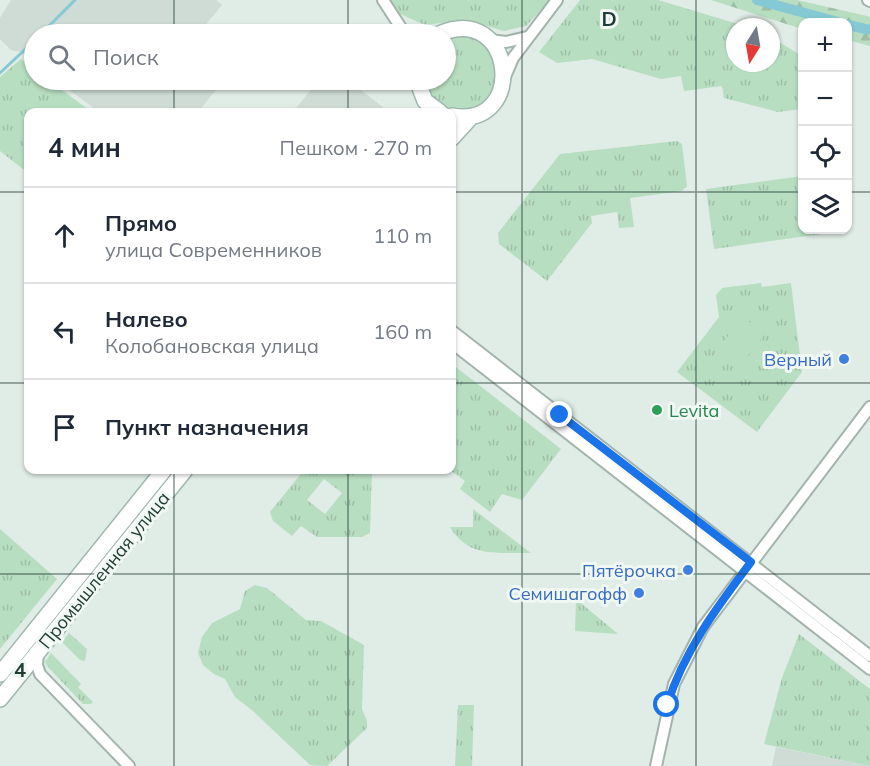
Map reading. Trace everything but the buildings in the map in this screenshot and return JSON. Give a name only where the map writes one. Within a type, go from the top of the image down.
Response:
[{"type":"street","points":[[383,0],[398,24]]},
{"type":"street","points":[[456,134],[472,116],[494,102],[513,58],[557,0]]},
{"type":"street","points":[[456,31],[466,29],[489,40],[506,42],[527,37]]},
{"type":"street","points":[[489,40],[503,62],[504,79]]},
{"type":"street","points":[[420,90],[432,108]]},
{"type":"street","points":[[456,116],[472,116]]},
{"type":"street","points":[[456,334],[748,566],[870,669]]},
{"type":"street","points":[[456,346],[870,656]]},
{"type":"street","points":[[656,766],[667,705],[681,668],[703,627],[870,408]]},
{"type":"street","name":"Промышленная улица","points":[[0,674],[161,474]]},
{"type":"street","name":"Промышленная улица","points":[[0,699],[181,474]]},
{"type":"street","points":[[38,652],[37,665],[40,674],[129,766]]},
{"type":"street","points":[[18,677],[40,674]]},
{"type":"shaded area","points":[[11,0],[216,0],[222,5],[206,24],[24,24],[24,55],[11,50],[0,39],[0,18]]},
{"type":"shaded area","points":[[69,90],[216,90],[201,108],[94,108]]},
{"type":"shaded area","points":[[311,90],[361,90],[384,108],[296,108]]},
{"type":"shaded area","points":[[776,747],[870,766],[772,766]]},
{"type":"green space","points":[[388,0],[550,0],[526,26],[504,31],[467,20],[423,24],[398,13]]},
{"type":"green space","points":[[580,0],[658,0],[726,20],[726,72],[780,72],[780,43],[798,54],[798,110],[778,112],[724,98],[722,86],[684,91],[681,76],[661,79],[592,59],[557,63],[539,52]]},
{"type":"green space","points":[[711,0],[797,0],[867,16],[870,17],[870,46],[852,41],[852,18],[798,18],[798,28],[780,22],[780,18],[767,18]]},
{"type":"green space","points":[[465,36],[487,48],[496,65],[495,83],[486,98],[472,109],[456,111],[456,108],[449,108],[438,103],[430,90],[456,90],[456,37]]},
{"type":"green space","points":[[21,59],[24,61],[24,90],[62,90],[86,108],[24,108],[24,170],[0,151],[0,77]]},
{"type":"green space","points":[[677,141],[682,144],[687,186],[682,191],[630,198],[634,227],[619,228],[617,212],[591,216],[592,223],[547,281],[499,244],[498,233],[560,154]]},
{"type":"green space","points":[[798,177],[798,234],[822,234],[714,249],[706,189]]},
{"type":"green space","points":[[737,192],[739,213],[719,216],[716,195]]},
{"type":"green space","points":[[761,283],[762,287],[791,283],[802,372],[757,432],[677,372],[719,317],[716,295],[722,288]]},
{"type":"green space","points":[[743,317],[765,334],[739,367],[717,350]]},
{"type":"green space","points":[[456,367],[561,449],[522,500],[502,494],[490,512],[460,489],[465,481],[455,474]]},
{"type":"green space","points":[[301,474],[372,474],[370,533],[362,537],[317,537],[301,526],[292,536],[273,521],[270,512]],"holes":[[[324,479],[342,493],[325,514],[307,500]]]},
{"type":"green space","points":[[473,509],[531,553],[485,552],[466,544],[450,527],[473,527]]},
{"type":"green space","points":[[0,529],[57,579],[0,649]]},
{"type":"green space","points":[[255,585],[267,588],[306,620],[321,621],[364,645],[362,709],[367,728],[327,766],[310,765],[235,697],[225,679],[203,665],[198,653],[202,637],[212,623],[240,609],[245,591]]},
{"type":"green space","points":[[576,599],[618,634],[575,631]]},
{"type":"green space","points":[[69,633],[87,649],[85,661],[80,660],[62,642]]},
{"type":"green space","points":[[799,634],[870,689],[870,766],[764,744],[782,678]]},
{"type":"green space","points":[[51,653],[81,684],[78,687],[93,702],[91,704],[83,704],[48,667],[45,662]]},
{"type":"green space","points":[[458,705],[474,705],[472,766],[455,766]]},
{"type":"waterway","points":[[51,24],[75,0]]},
{"type":"waterway","points":[[757,0],[823,18]]},
{"type":"waterway","points":[[852,26],[870,30]]},
{"type":"waterway","points":[[0,73],[24,50]]},
{"type":"place","name":"Верный","points":[[844,359]]},
{"type":"place","name":"Levita","points":[[657,410]]},
{"type":"place","name":"Пятёрочка","points":[[688,570]]},
{"type":"place","name":"Семишагофф","points":[[639,593]]},
{"type":"route","points":[[560,415],[751,562],[703,627],[681,668],[667,705]]}]
